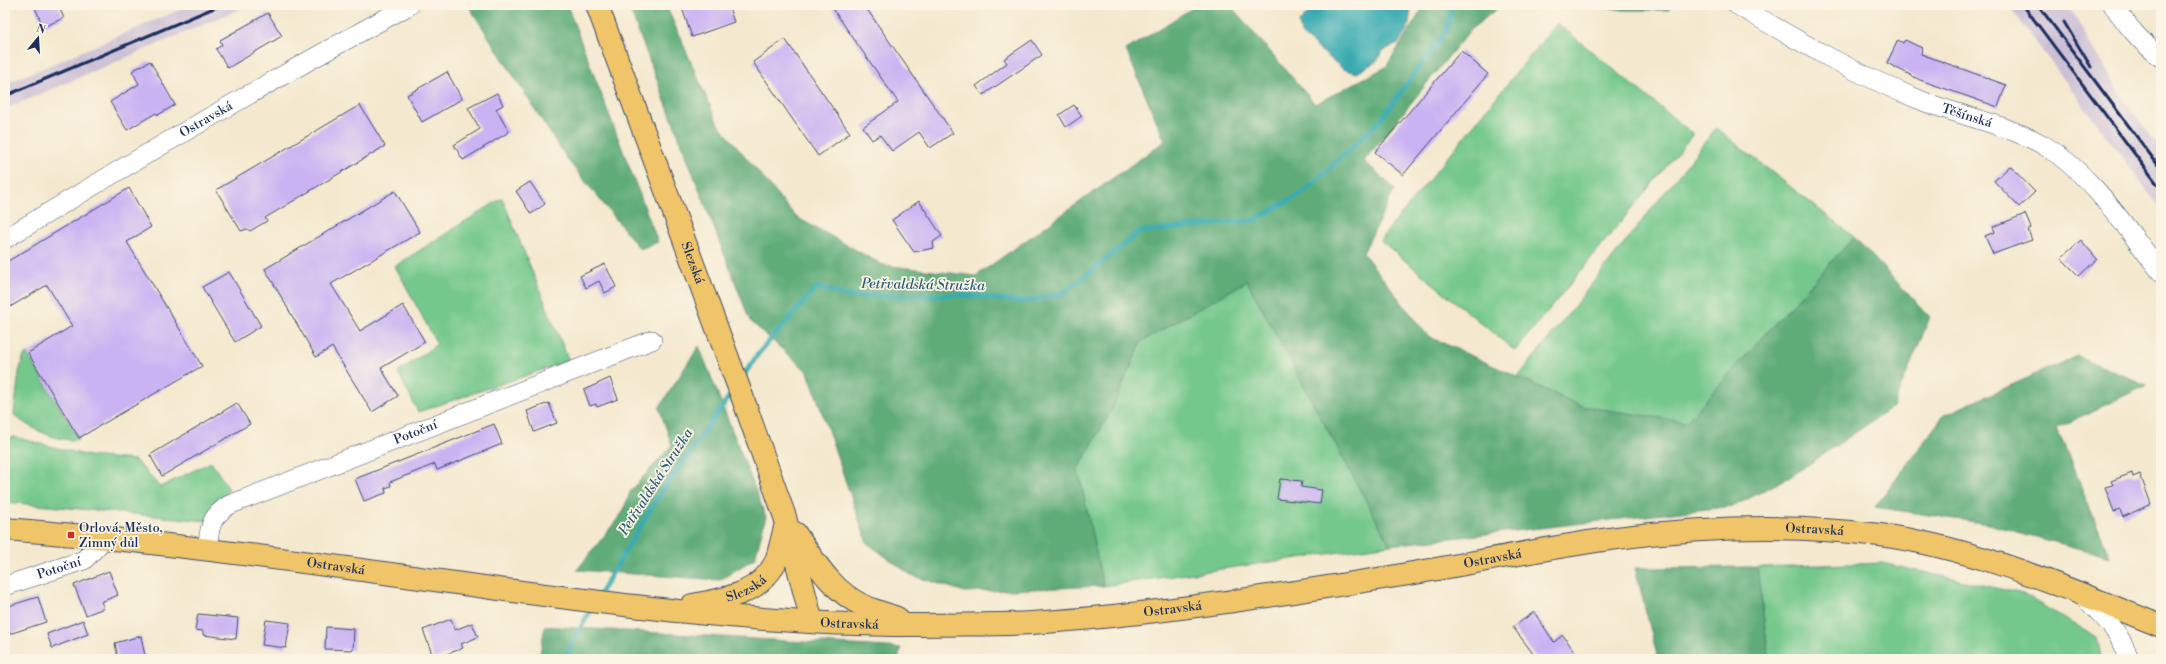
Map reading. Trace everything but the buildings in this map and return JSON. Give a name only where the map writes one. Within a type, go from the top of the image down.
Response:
[{"type":"main road","name":"Slezská","points":[[597,5],[740,388],[786,521],[812,622]]},
{"type":"main road","name":"Slezská","points":[[666,611],[734,597],[750,589],[767,576],[775,563],[786,521]]},
{"type":"main road","points":[[786,521],[823,573],[842,592],[863,606],[915,625]]},
{"type":"main road","name":"Ostravská","points":[[5,529],[105,538],[207,550],[666,611],[812,622],[915,625],[1029,623],[1181,608],[1389,577],[1617,538],[1752,528],[1812,529],[1882,535],[1915,541],[1974,557],[2082,595],[2161,626]]},
{"type":"street","name":"Ostravská","points":[[5,239],[111,174],[311,58],[410,5]]},
{"type":"street","name":"Těšínská","points":[[1737,5],[1858,73],[1926,102],[2013,132],[2044,145],[2067,162],[2093,187],[2161,272]]},
{"type":"street","points":[[2113,5],[2131,30],[2144,44],[2161,57]]},
{"type":"street","name":"Potoční","points":[[207,550],[210,525],[217,513],[229,505],[652,340]]},
{"type":"street","name":"Potoční","points":[[5,586],[84,560],[105,538]]},
{"type":"street","points":[[2082,595],[2111,624],[2125,648],[2129,659]]},
{"type":"shaded area","points":[[191,5],[250,5],[5,109],[5,84]]},
{"type":"shaded area","points":[[2008,5],[2068,5],[2126,103],[2161,150],[2161,209]]},
{"type":"green space","points":[[468,5],[567,5],[658,242],[640,249],[567,159]]},
{"type":"green space","points":[[628,5],[666,5],[718,124],[796,217],[883,265],[976,276],[1165,141],[1126,50],[1197,5],[1230,5],[1315,104],[1386,67],[1425,5],[1502,5],[1470,30],[1364,161],[1395,189],[1363,253],[1428,336],[1581,406],[1686,422],[1854,237],[1930,317],[1893,407],[1790,477],[1734,506],[1390,545],[1247,281],[1141,342],[1112,409],[1078,469],[1103,586],[965,592],[911,575],[867,543],[808,372],[750,321]]},
{"type":"green space","points":[[1597,5],[1670,5],[1669,10],[1623,10]]},
{"type":"green space","points":[[1557,23],[1693,134],[1515,351],[1380,240]]},
{"type":"green space","points":[[1716,128],[1854,237],[1686,422],[1581,406],[1518,377]]},
{"type":"green space","points":[[502,198],[569,361],[418,412],[398,372],[437,344],[395,266]]},
{"type":"green space","points":[[1247,281],[1390,545],[1103,586],[1078,469],[1112,409],[1141,342]]},
{"type":"green space","points":[[699,346],[766,517],[755,558],[720,580],[577,570],[623,512],[630,492],[672,445],[659,408]]},
{"type":"green space","points":[[27,354],[79,439],[72,440],[54,437],[27,425],[14,415],[19,372],[24,355]]},
{"type":"green space","points":[[2077,356],[2147,385],[2057,428],[2110,557],[1988,524],[1875,507],[1944,415]]},
{"type":"green space","points":[[14,437],[89,456],[135,460],[160,487],[211,462],[229,489],[207,521],[5,502],[5,439]]},
{"type":"green space","points":[[1882,563],[2023,594],[2097,638],[2102,659],[1769,659],[1757,567]]},
{"type":"green space","points":[[1757,567],[1769,659],[1658,659],[1635,568]]},
{"type":"green space","points":[[545,626],[901,648],[898,659],[539,659]]},
{"type":"water","points":[[1318,5],[1411,5],[1409,26],[1398,44],[1382,51],[1377,61],[1357,73],[1343,69],[1301,34],[1299,23],[1312,8]]},
{"type":"waterway","name":"Petřvaldská Stružka","points":[[742,378],[758,354],[817,287],[847,296],[964,295],[1023,302],[1064,293],[1139,232],[1255,220],[1305,191],[1379,122],[1446,31],[1453,5]]},
{"type":"waterway","name":"Petřvaldská Stružka","points":[[598,597],[658,497],[734,390]]},
{"type":"waterway","name":"Petřvaldská Stružka","points":[[564,659],[592,607]]},
{"type":"railway","points":[[5,96],[221,5]]},
{"type":"railway","points":[[2023,5],[2161,189]]},
{"type":"railway","points":[[2038,5],[2161,169]]},
{"type":"railway","points":[[2064,22],[2091,67]]},
{"type":"place","name":"Orlová, Město, Zimný důl","points":[[71,535]]}]
